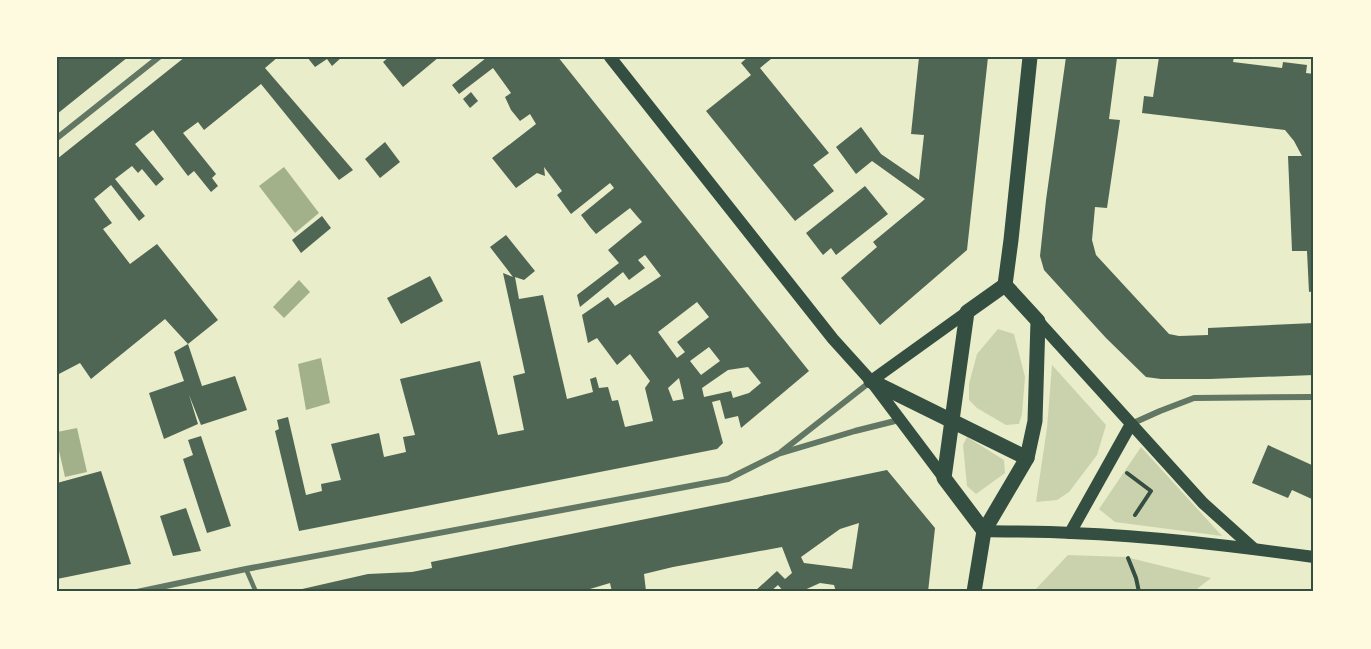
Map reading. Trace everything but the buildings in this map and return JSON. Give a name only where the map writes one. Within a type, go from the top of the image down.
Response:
[{"type":"main road","points":[[610,57],[833,339],[871,381],[984,531]]},
{"type":"main road","points":[[871,381],[1005,285],[1030,57]]},
{"type":"main road","points":[[1005,285],[1203,503],[1252,548]]},
{"type":"main road","points":[[944,478],[967,312]]},
{"type":"main road","points":[[974,592],[984,531],[1027,458],[1035,421],[1038,321]]},
{"type":"main road","points":[[871,381],[1027,458]]},
{"type":"main road","points":[[1070,533],[1131,424]]},
{"type":"main road","points":[[984,531],[1128,536],[1252,548],[1314,557]]},
{"type":"street","points":[[57,138],[159,57]]},
{"type":"street","points":[[778,454],[871,381]]},
{"type":"street","points":[[1131,424],[1194,398],[1314,397]]},
{"type":"street","points":[[137,592],[246,569],[728,479],[778,454],[900,420]]},
{"type":"lane","points":[[246,569],[256,592]]},
{"type":"path","points":[[1124,471],[1151,491],[1129,523]]},
{"type":"path","points":[[1127,557],[1139,592]]},
{"type":"shaded area","points":[[284,167],[319,213],[295,233],[259,186]]},
{"type":"shaded area","points":[[299,280],[310,292],[284,318],[273,307]]},
{"type":"shaded area","points":[[998,329],[1014,334],[1025,377],[1019,424],[1006,425],[977,408],[969,400],[969,384],[977,354]]},
{"type":"shaded area","points":[[321,358],[330,403],[306,410],[298,364]]},
{"type":"shaded area","points":[[1052,365],[1106,425],[1097,455],[1069,492],[1057,500],[1036,502],[1047,428]]},
{"type":"shaded area","points":[[77,428],[87,472],[65,477],[57,432]]},
{"type":"shaded area","points":[[967,437],[1004,460],[1005,473],[976,494],[967,486],[963,445]]},
{"type":"shaded area","points":[[1141,447],[1222,536],[1115,522],[1099,509]]},
{"type":"shaded area","points":[[1068,555],[1126,557],[1211,578],[1193,592],[1033,592]]}]
